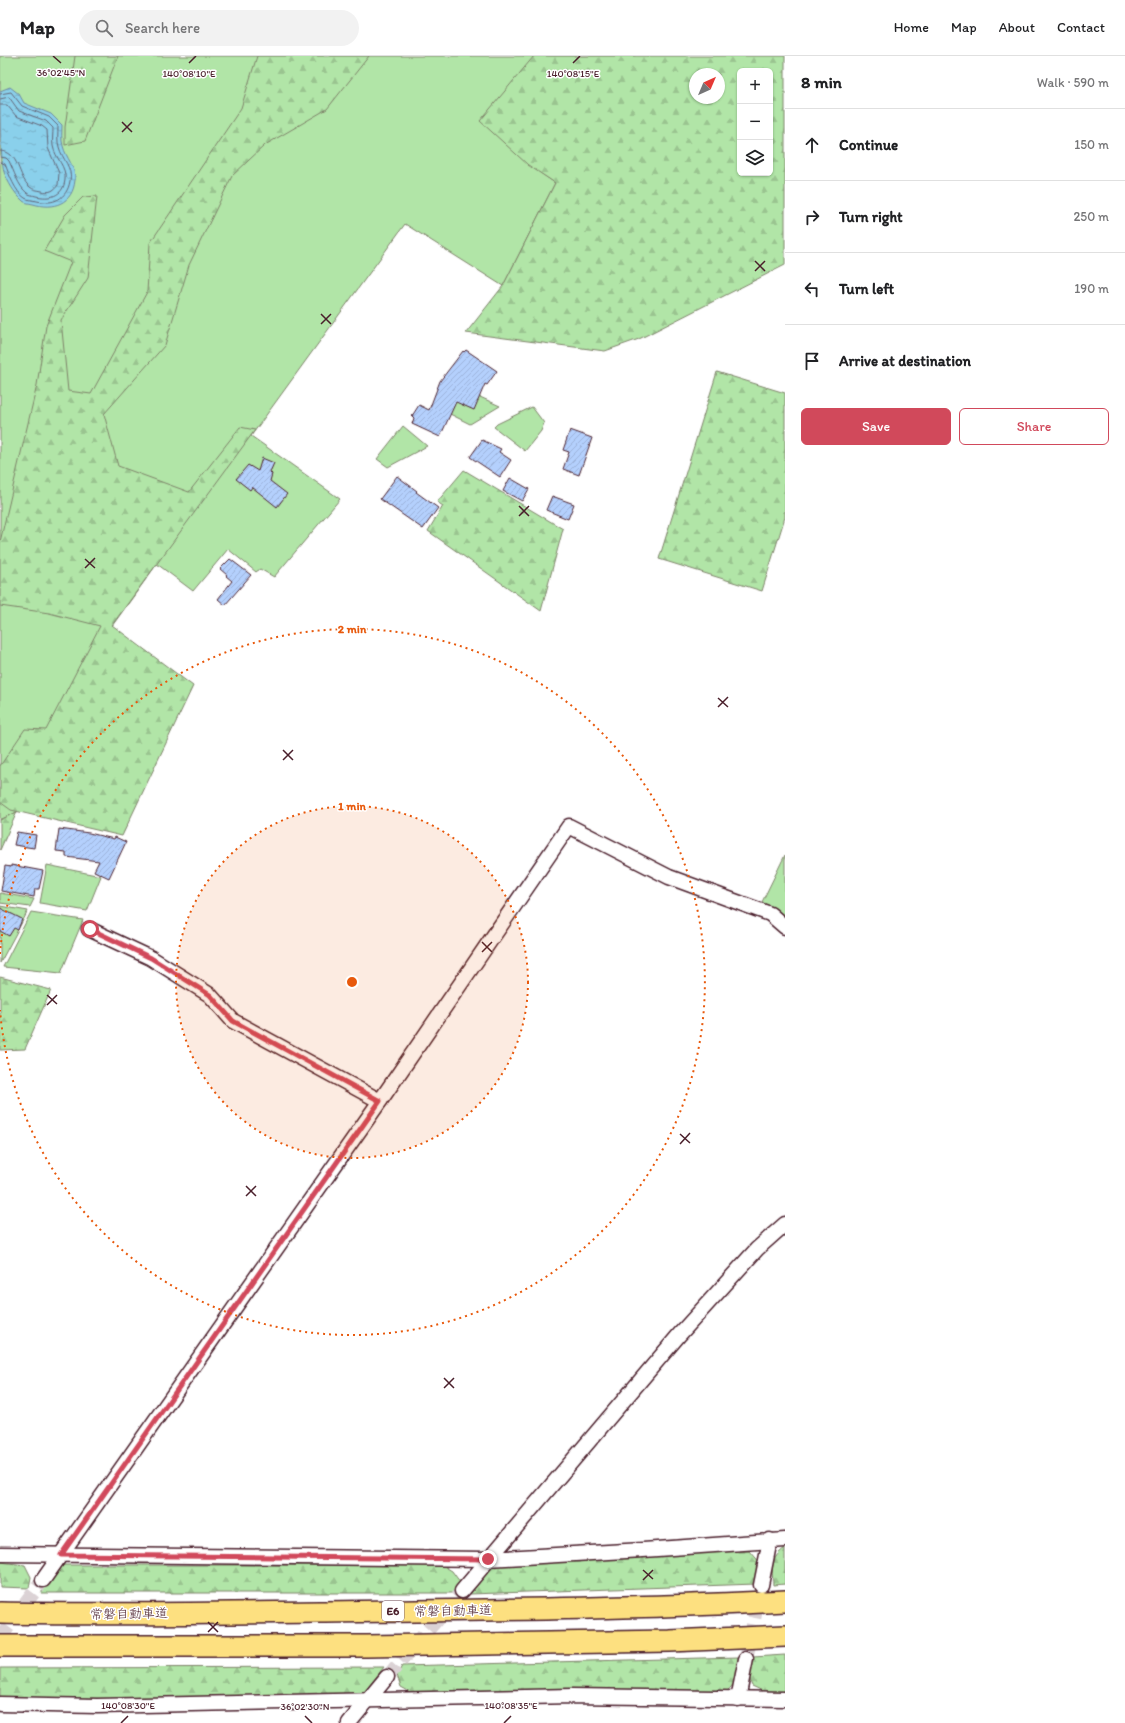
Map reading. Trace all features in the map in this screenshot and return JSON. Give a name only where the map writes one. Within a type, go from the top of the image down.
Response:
[{"type":"highway","name":"常磐自動車道","points":[[0,1613],[53,1614],[653,1607],[785,1601]]},
{"type":"highway","points":[[1,1646],[367,1646],[670,1641],[785,1636]]},
{"type":"street","points":[[43,1580],[380,1101],[569,826],[669,877],[770,914],[785,927]]},
{"type":"street","points":[[90,929],[151,958],[210,995],[233,1021],[380,1101]]},
{"type":"street","points":[[462,1591],[678,1335],[757,1249],[785,1224]]},
{"type":"street","points":[[761,1585],[770,1540]]},
{"type":"street","points":[[0,1554],[488,1559],[785,1540]]},
{"type":"street","points":[[738,1699],[746,1659]]},
{"type":"street","points":[[349,1723],[368,1702],[386,1677]]},
{"type":"street","points":[[0,1704],[97,1706],[368,1702],[572,1696],[785,1699]]},
{"type":"green space","points":[[0,56],[636,56],[529,165],[555,183],[503,286],[405,224],[251,436],[340,499],[274,577],[260,569],[256,572],[228,549],[193,591],[157,564],[112,626],[17,812],[0,820]]},
{"type":"green space","points":[[75,56],[118,56],[85,141],[65,145],[65,127]]},
{"type":"green space","points":[[257,56],[369,56],[327,109],[265,145],[232,176],[189,265],[165,345],[104,414],[118,466],[189,492],[240,427],[255,430],[112,625],[193,686],[122,836],[11,810],[0,802],[0,766],[25,729],[46,730],[100,626],[49,613],[0,606],[0,542],[37,385],[46,326],[71,262],[44,251],[65,215],[83,197],[97,196],[88,278],[61,320],[68,391],[91,394],[147,292],[150,243],[241,108]]},
{"type":"green space","points":[[534,56],[785,56],[785,265],[639,339],[605,351],[466,333],[503,286],[555,183],[528,165],[480,121]]},
{"type":"green space","points":[[717,372],[785,393],[785,517],[762,591],[659,559]]},
{"type":"green space","points":[[460,388],[500,406],[470,424],[450,414]]},
{"type":"green space","points":[[532,407],[544,423],[541,431],[525,451],[494,427],[497,424]]},
{"type":"green space","points":[[403,426],[427,446],[388,467],[377,459]]},
{"type":"green space","points":[[464,470],[563,529],[541,611],[428,531],[443,506],[437,502]]},
{"type":"green space","points":[[17,812],[0,850],[0,820]]},
{"type":"green space","points":[[785,855],[785,916],[762,902]]},
{"type":"green space","points":[[47,865],[101,876],[87,911],[40,903]]},
{"type":"green space","points":[[0,893],[34,899],[30,907],[0,903]]},
{"type":"green space","points":[[0,906],[28,911],[0,963]]},
{"type":"green space","points":[[31,912],[83,920],[61,973],[3,967]]},
{"type":"green space","points":[[0,977],[51,990],[25,1049],[0,1050]]},
{"type":"green space","points":[[785,1548],[785,1584],[773,1585],[772,1573],[774,1560]]},
{"type":"green space","points":[[750,1551],[761,1564],[756,1584],[470,1594],[494,1565]]},
{"type":"green space","points":[[0,1562],[25,1565],[31,1577],[29,1588],[0,1587]]},
{"type":"green space","points":[[61,1565],[442,1565],[452,1571],[460,1582],[454,1593],[41,1593]]},
{"type":"green space","points":[[785,1655],[785,1693],[765,1692],[752,1686],[749,1675],[753,1657]]},
{"type":"green space","points":[[739,1657],[736,1678],[732,1686],[723,1694],[414,1694],[401,1687],[397,1675],[402,1666]]},
{"type":"green space","points":[[384,1667],[361,1696],[190,1699],[0,1697],[0,1668]]},
{"type":"water","points":[[10,87],[19,94],[24,103],[51,114],[62,125],[62,144],[74,171],[75,180],[70,195],[61,203],[40,206],[24,202],[14,191],[4,172],[1,144],[0,91]]},
{"type":"building","points":[[466,350],[497,371],[487,385],[485,384],[474,410],[456,402],[440,437],[412,424],[414,418],[412,416],[419,405],[429,410],[440,381],[463,351],[464,352]]},
{"type":"building","points":[[570,430],[592,438],[579,475],[563,469],[569,452],[563,450]]},
{"type":"building","points":[[482,440],[501,449],[499,452],[511,460],[500,477],[470,457]]},
{"type":"building","points":[[262,458],[274,463],[270,472],[272,474],[270,481],[287,494],[277,507],[252,487],[250,490],[236,479],[248,465],[258,471]]},
{"type":"building","points":[[397,476],[438,508],[423,529],[380,499]]},
{"type":"building","points":[[510,478],[529,489],[522,501],[503,491]]},
{"type":"building","points":[[552,496],[574,504],[568,519],[546,510]]},
{"type":"building","points":[[230,559],[251,575],[225,605],[218,599],[232,581],[220,569]]},
{"type":"building","points":[[59,829],[89,833],[114,839],[115,837],[126,842],[109,878],[94,871],[99,861],[66,857],[66,852],[56,851]]},
{"type":"building","points":[[17,832],[36,835],[34,848],[14,845]]},
{"type":"building","points":[[11,865],[43,871],[39,889],[35,889],[34,897],[1,891],[5,866],[11,867]]},
{"type":"building","points":[[0,908],[22,919],[18,930],[14,928],[9,936],[0,931]]},
{"type":"tunnel","points":[[0,1638],[43,1580]]},
{"type":"tunnel","points":[[387,1677],[462,1591]]},
{"type":"tunnel","points":[[746,1659],[759,1595]]},
{"type":"route","points":[[90,929],[151,958],[210,995],[233,1021],[380,1101],[61,1555],[488,1559]]}]
